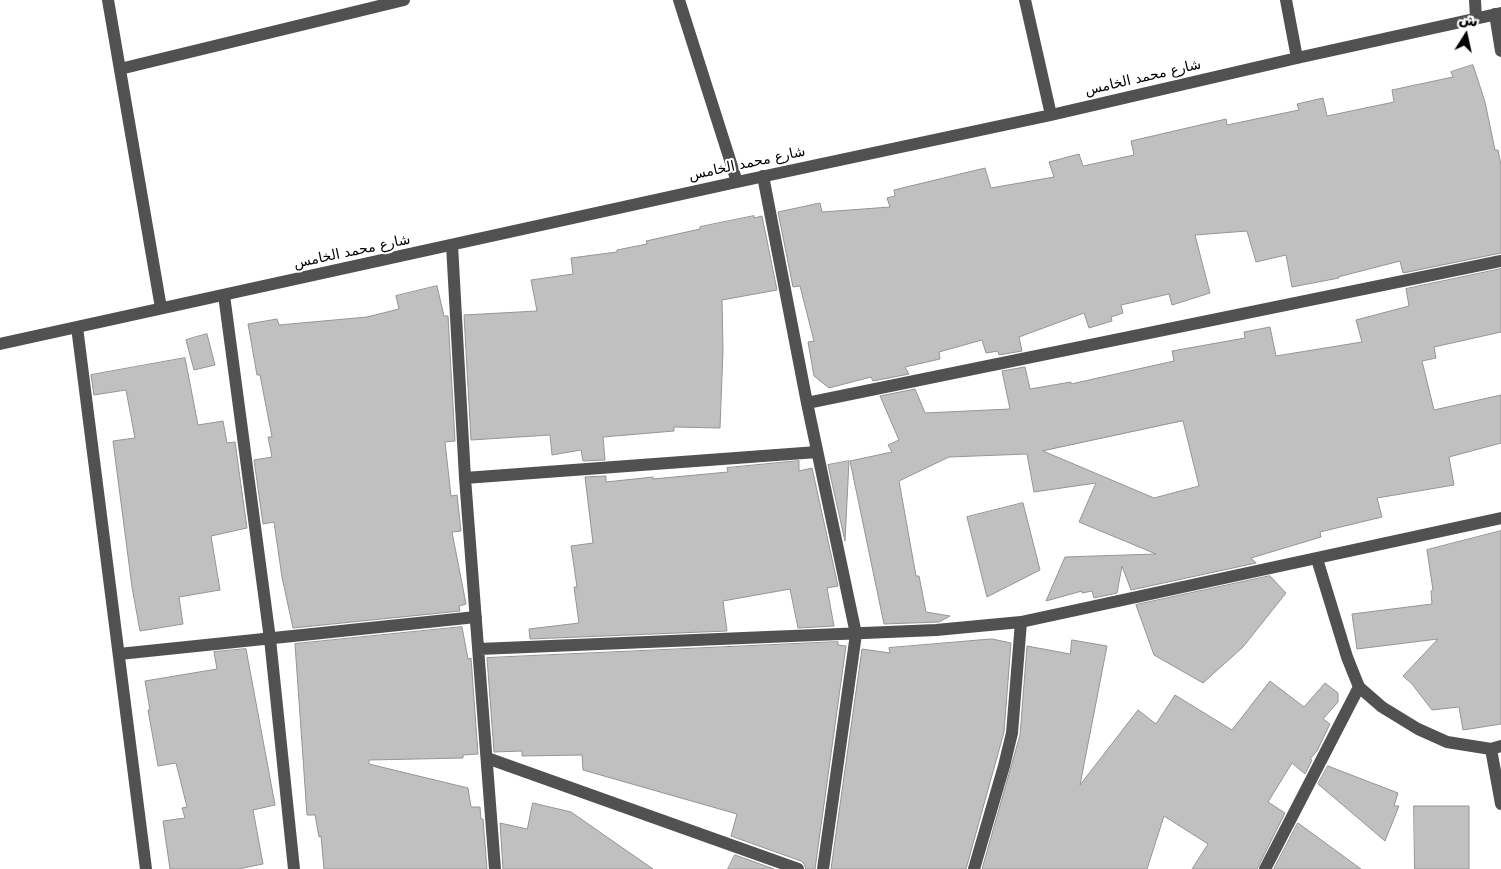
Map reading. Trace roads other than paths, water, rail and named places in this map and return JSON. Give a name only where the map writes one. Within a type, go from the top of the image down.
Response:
[{"type":"street","points":[[108,0],[161,308]]},
{"type":"street","points":[[120,69],[404,0]]},
{"type":"street","points":[[679,0],[737,182]]},
{"type":"street","points":[[1025,0],[1051,115]]},
{"type":"street","points":[[1286,0],[1297,58]]},
{"type":"street","points":[[1475,0],[1476,19]]},
{"type":"street","points":[[1498,14],[1501,51]]},
{"type":"street","name":"شارع محمد الخامس","points":[[0,344],[763,176],[1051,115],[1498,14]]},
{"type":"street","points":[[763,176],[807,403],[856,634],[823,869]]},
{"type":"street","points":[[452,245],[466,478],[495,869]]},
{"type":"street","points":[[807,403],[1501,261]]},
{"type":"street","points":[[224,294],[270,639],[294,869]]},
{"type":"street","points":[[77,326],[146,869]]},
{"type":"street","points":[[466,478],[817,452]]},
{"type":"street","points":[[479,649],[856,634],[936,630],[1021,622],[1501,518]]},
{"type":"street","points":[[1316,559],[1347,658],[1359,687],[1382,707],[1418,729],[1447,742],[1496,747],[1501,804]]},
{"type":"street","points":[[118,654],[476,617]]},
{"type":"street","points":[[974,869],[1012,733],[1021,622]]},
{"type":"street","points":[[1265,869],[1359,687]]},
{"type":"street","points":[[487,758],[798,869]]}]
